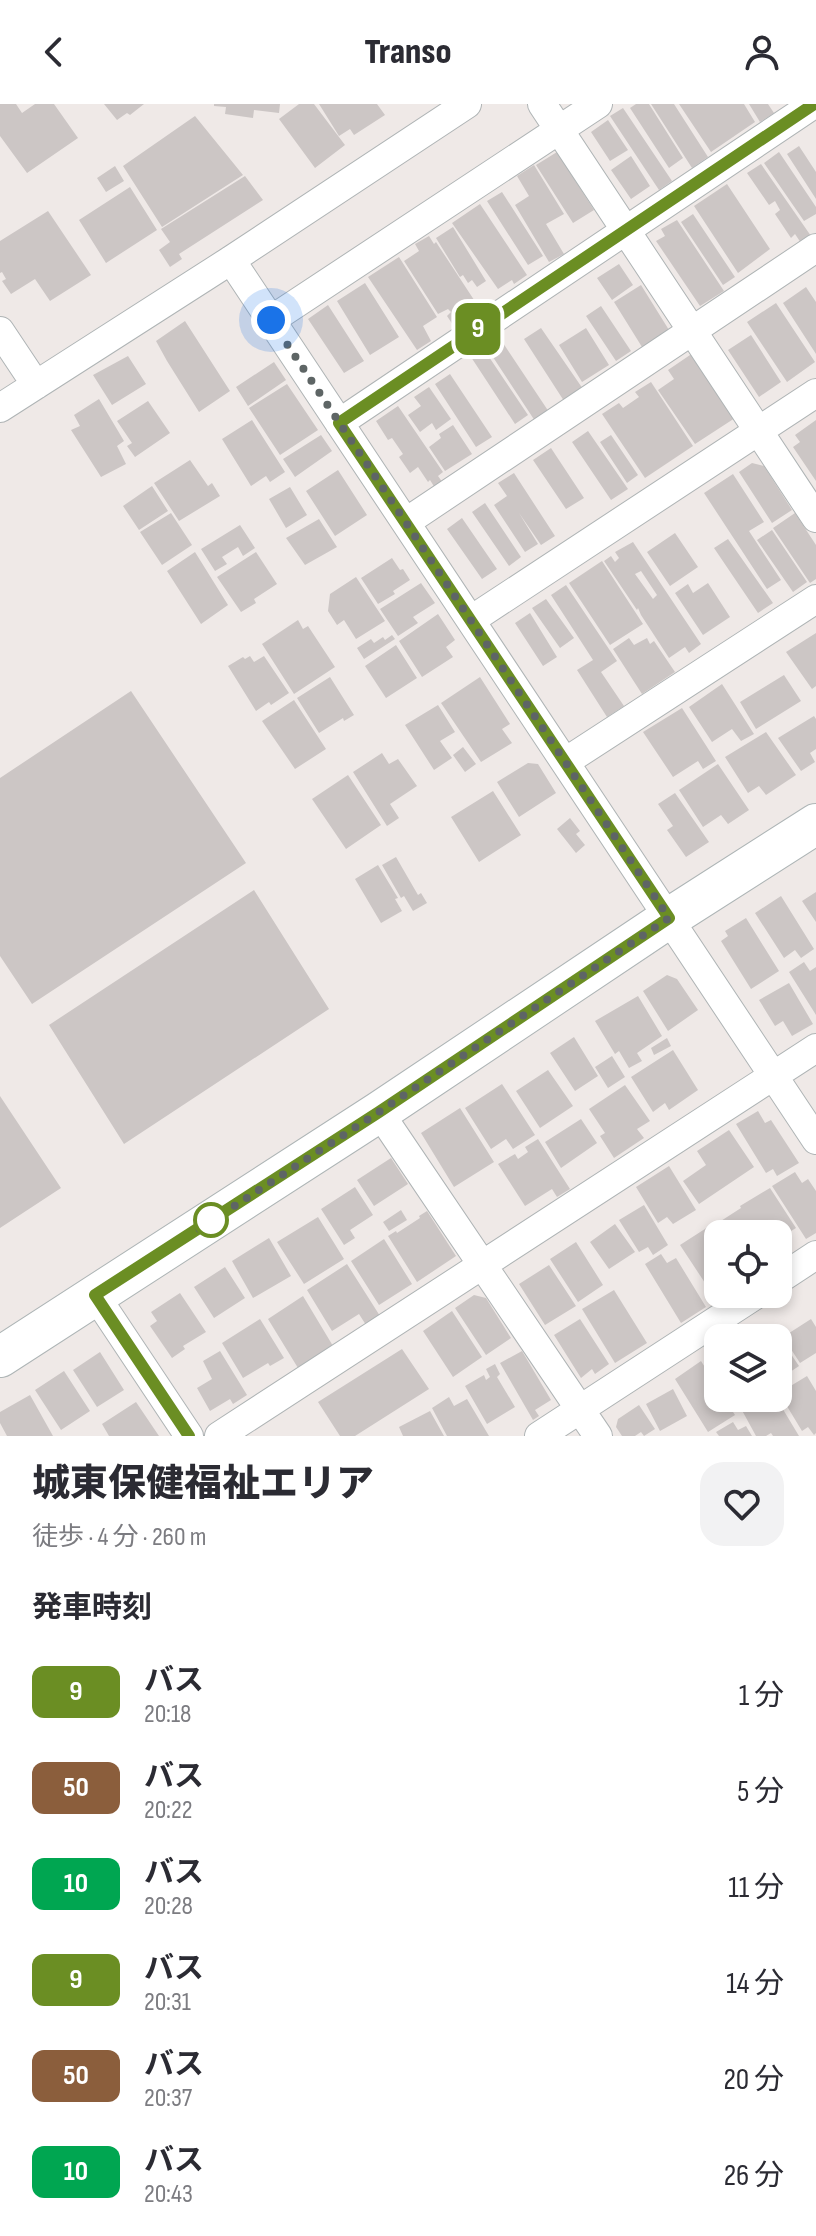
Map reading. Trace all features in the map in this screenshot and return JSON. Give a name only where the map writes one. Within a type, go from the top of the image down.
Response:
[{"type":"street","points":[[0,408],[467,104]]},
{"type":"street","points":[[542,104],[816,518]]},
{"type":"street","points":[[271,320],[598,104]]},
{"type":"street","points":[[339,423],[814,104]]},
{"type":"street","points":[[406,522],[816,248]]},
{"type":"street","points":[[231,260],[816,1140]]},
{"type":"street","points":[[0,331],[36,385]]},
{"type":"street","points":[[471,620],[816,393]]},
{"type":"street","points":[[565,762],[816,599]]},
{"type":"street","points":[[0,1357],[816,824]]},
{"type":"street","points":[[219,1436],[816,1048]]},
{"type":"street","points":[[379,1112],[598,1436]]},
{"type":"street","points":[[792,1271],[816,1255]]},
{"type":"street","points":[[95,1295],[189,1436]]},
{"type":"street","points":[[539,1436],[735,1308]]},
{"type":"building","points":[[0,104],[16,104],[22,113],[35,104],[54,104],[78,138],[27,173],[0,136]]},
{"type":"building","points":[[104,104],[144,104],[117,120]]},
{"type":"building","points":[[214,104],[280,104],[279,113],[254,110],[253,118],[225,114],[226,107]]},
{"type":"building","points":[[299,104],[314,104],[345,145],[315,168],[279,119]]},
{"type":"building","points":[[319,104],[377,104],[385,115],[354,135],[350,129],[339,136]]},
{"type":"building","points":[[636,104],[649,104],[683,158],[669,168],[630,108]]},
{"type":"building","points":[[651,104],[674,104],[708,157],[692,168]]},
{"type":"building","points":[[679,104],[744,104],[755,122],[711,152]]},
{"type":"building","points":[[749,104],[768,104],[774,113],[760,122]]},
{"type":"building","points":[[623,108],[672,181],[659,190],[610,116]]},
{"type":"building","points":[[195,116],[243,175],[162,227],[123,166]]},
{"type":"building","points":[[608,120],[628,150],[610,161],[591,132]]},
{"type":"building","points":[[799,146],[816,172],[816,199],[787,154]]},
{"type":"building","points":[[557,152],[594,210],[573,223],[536,165]]},
{"type":"building","points":[[779,152],[816,207],[816,214],[804,221],[764,163]]},
{"type":"building","points":[[631,156],[650,186],[631,199],[611,170]]},
{"type":"building","points":[[761,164],[811,236],[801,243],[795,234],[791,238],[775,214],[780,210],[775,201],[769,205],[747,173]]},
{"type":"building","points":[[534,165],[564,214],[546,224],[564,254],[549,262],[515,205],[529,196],[517,176]]},
{"type":"building","points":[[115,166],[124,181],[106,192],[97,178]]},
{"type":"building","points":[[245,176],[263,200],[179,254],[182,259],[170,267],[159,250],[170,242],[161,229]]},
{"type":"building","points":[[727,184],[770,249],[738,273],[694,206]]},
{"type":"building","points":[[130,187],[157,230],[106,263],[79,220]]},
{"type":"building","points":[[502,192],[543,256],[528,265],[487,201]]},
{"type":"building","points":[[480,204],[527,275],[514,284],[512,280],[498,289],[452,223]]},
{"type":"building","points":[[48,211],[91,275],[50,301],[35,279],[11,294],[2,281],[6,279],[0,273],[0,241]]},
{"type":"building","points":[[693,214],[735,277],[723,285],[681,222]]},
{"type":"building","points":[[677,220],[724,291],[700,306],[656,241],[665,236],[661,229]]},
{"type":"building","points":[[453,227],[486,281],[477,287],[472,280],[468,283],[463,275],[460,277],[436,238]]},
{"type":"building","points":[[429,236],[480,309],[453,325],[447,316],[451,312],[448,309],[438,314],[404,261],[419,251],[415,244]]},
{"type":"building","points":[[399,257],[437,317],[423,326],[431,341],[417,350],[368,277]]},
{"type":"building","points":[[619,264],[633,285],[612,300],[597,278]]},
{"type":"building","points":[[365,283],[399,337],[370,355],[337,301]]},
{"type":"building","points":[[641,285],[669,330],[642,347],[614,302]]},
{"type":"building","points":[[806,287],[816,302],[816,354],[783,303]]},
{"type":"building","points":[[776,303],[815,362],[787,382],[747,322]]},
{"type":"building","points":[[328,305],[364,361],[344,373],[308,319]]},
{"type":"building","points":[[601,306],[631,351],[616,361],[586,316]]},
{"type":"building","points":[[185,321],[230,391],[199,412],[156,341]]},
{"type":"building","points":[[541,328],[583,389],[564,401],[524,339]]},
{"type":"building","points":[[586,328],[609,365],[582,382],[559,345]]},
{"type":"building","points":[[751,335],[781,382],[759,397],[728,350]]},
{"type":"building","points":[[501,340],[549,412],[535,421],[487,348]]},
{"type":"building","points":[[483,348],[528,415],[515,424],[471,357]]},
{"type":"building","points":[[693,353],[735,418],[695,444],[658,390],[674,379],[668,370]]},
{"type":"building","points":[[128,356],[146,384],[112,405],[93,375]]},
{"type":"building","points":[[274,362],[286,380],[248,406],[236,387]]},
{"type":"building","points":[[450,374],[492,437],[476,447],[435,384]]},
{"type":"building","points":[[651,382],[693,446],[645,478],[602,414],[619,403],[623,408],[639,397],[635,392]]},
{"type":"building","points":[[287,384],[318,430],[280,455],[249,408]]},
{"type":"building","points":[[429,387],[451,419],[436,430],[432,423],[420,432],[408,415],[421,406],[414,397]]},
{"type":"building","points":[[99,399],[124,441],[117,446],[126,464],[101,477],[71,430],[80,426],[74,415]]},
{"type":"building","points":[[148,401],[170,433],[135,457],[127,446],[132,443],[117,421]]},
{"type":"building","points":[[398,406],[443,472],[438,476],[443,483],[435,488],[418,467],[410,473],[399,457],[403,454],[392,438],[388,440],[376,421]]},
{"type":"building","points":[[252,420],[285,472],[270,482],[266,476],[251,486],[222,439]]},
{"type":"building","points":[[816,420],[816,481],[793,447],[800,442],[795,435]]},
{"type":"building","points":[[453,425],[472,454],[445,471],[429,447],[441,438],[439,434]]},
{"type":"building","points":[[588,431],[628,489],[611,500],[572,442]]},
{"type":"building","points":[[321,435],[332,451],[295,477],[283,459]]},
{"type":"building","points":[[611,435],[638,475],[627,483],[600,442]]},
{"type":"building","points":[[551,448],[584,498],[566,509],[533,460]]},
{"type":"building","points":[[190,460],[208,486],[212,483],[220,496],[179,521],[154,483]]},
{"type":"building","points":[[752,463],[764,466],[792,510],[772,523],[739,472]]},
{"type":"building","points":[[338,470],[367,515],[335,536],[306,491]]},
{"type":"building","points":[[514,473],[555,536],[541,545],[519,513],[538,544],[525,552],[494,505],[507,496],[498,483]]},
{"type":"building","points":[[733,474],[764,522],[749,531],[781,580],[767,589],[704,493]]},
{"type":"building","points":[[152,486],[168,511],[139,530],[123,506]]},
{"type":"building","points":[[290,487],[307,515],[286,528],[269,499]]},
{"type":"building","points":[[485,503],[521,557],[509,566],[472,512]]},
{"type":"building","points":[[171,513],[192,545],[162,565],[140,532]]},
{"type":"building","points":[[795,513],[816,545],[816,579],[810,583],[773,528]]},
{"type":"building","points":[[462,518],[497,569],[482,579],[447,529]]},
{"type":"building","points":[[319,519],[337,547],[305,565],[286,538]]},
{"type":"building","points":[[240,525],[255,548],[243,556],[238,547],[222,557],[227,564],[215,571],[201,549]]},
{"type":"building","points":[[772,530],[807,582],[793,592],[757,540]]},
{"type":"building","points":[[675,533],[698,567],[670,586],[647,552]]},
{"type":"building","points":[[728,539],[773,603],[758,613],[714,548]]},
{"type":"building","points":[[633,542],[701,644],[689,653],[685,647],[669,658],[604,561],[611,556],[615,562],[619,558],[615,552]],"holes":[[[641,571],[657,595],[653,599],[635,574]]]},
{"type":"building","points":[[195,552],[228,605],[201,624],[167,571]]},
{"type":"building","points":[[256,552],[277,584],[241,612],[217,577]]},
{"type":"building","points":[[392,558],[410,580],[378,604],[361,578]]},
{"type":"building","points":[[602,561],[643,624],[610,645],[569,583]]},
{"type":"building","points":[[356,577],[385,621],[356,639],[344,620],[337,625],[328,611],[330,594]]},
{"type":"building","points":[[421,583],[435,603],[413,617],[418,623],[398,636],[380,609]]},
{"type":"building","points":[[708,583],[730,617],[703,635],[675,593],[688,584],[693,593]]},
{"type":"building","points":[[566,585],[617,661],[601,672],[624,706],[607,717],[577,670],[593,660],[551,595]]},
{"type":"building","points":[[546,599],[574,638],[560,648],[532,608]]},
{"type":"building","points":[[530,613],[557,657],[543,666],[515,623]]},
{"type":"building","points":[[438,614],[455,640],[446,647],[453,657],[422,677],[399,641]]},
{"type":"building","points":[[298,620],[303,629],[308,626],[335,667],[294,694],[262,644]]},
{"type":"building","points":[[816,633],[816,686],[812,689],[786,652]]},
{"type":"building","points":[[392,635],[395,639],[364,659],[357,648],[371,639],[374,643]]},
{"type":"building","points":[[629,638],[634,645],[647,638],[650,644],[654,641],[675,672],[642,694],[613,649]]},
{"type":"building","points":[[396,645],[417,678],[386,698],[365,666]]},
{"type":"building","points":[[250,656],[254,662],[264,656],[289,693],[256,711],[228,666]]},
{"type":"building","points":[[784,675],[801,701],[756,729],[740,702]]},
{"type":"building","points":[[330,677],[354,715],[319,733],[297,698]]},
{"type":"building","points":[[480,677],[510,724],[502,729],[512,743],[481,762],[441,703]]},
{"type":"building","points":[[722,684],[754,734],[741,741],[732,729],[712,742],[689,707]]},
{"type":"building","points":[[131,691],[246,863],[32,1004],[0,956],[0,778]]},
{"type":"building","points":[[294,700],[326,749],[295,769],[262,721]]},
{"type":"building","points":[[438,705],[455,732],[440,741],[452,758],[434,770],[405,725]]},
{"type":"building","points":[[682,708],[716,761],[703,769],[698,761],[673,777],[643,732]]},
{"type":"building","points":[[814,716],[816,749],[810,753],[815,762],[801,771],[778,738]]},
{"type":"building","points":[[766,732],[796,775],[766,795],[759,786],[748,793],[725,757]]},
{"type":"building","points":[[463,747],[476,764],[465,772],[453,755]]},
{"type":"building","points":[[382,753],[389,764],[398,759],[417,786],[390,804],[399,818],[387,826],[353,772]]},
{"type":"building","points":[[528,763],[538,764],[556,793],[519,817],[497,782]]},
{"type":"building","points":[[718,764],[749,810],[728,824],[721,815],[703,827],[679,790]]},
{"type":"building","points":[[348,775],[381,825],[346,849],[312,799]]},
{"type":"building","points":[[493,791],[521,835],[479,862],[451,817]]},
{"type":"building","points":[[675,793],[709,842],[686,857],[667,830],[673,826],[658,804]]},
{"type":"building","points":[[570,818],[580,831],[576,834],[585,845],[576,853],[557,829]]},
{"type":"building","points":[[396,857],[418,895],[421,893],[427,903],[413,911],[404,896],[401,898],[382,865]]},
{"type":"building","points":[[378,865],[398,898],[395,899],[402,911],[381,923],[355,879]]},
{"type":"building","points":[[254,890],[329,1009],[124,1144],[49,1025]]},
{"type":"building","points":[[816,892],[816,922],[802,901]]},
{"type":"building","points":[[781,896],[814,949],[801,958],[795,950],[784,958],[755,913]]},
{"type":"building","points":[[746,918],[779,971],[751,989],[721,941],[728,936],[725,931]]},
{"type":"building","points":[[804,962],[810,971],[816,967],[816,1015],[789,972]]},
{"type":"building","points":[[667,975],[677,979],[698,1010],[668,1031],[643,991]]},
{"type":"building","points":[[789,983],[813,1024],[792,1036],[783,1021],[775,1026],[759,1000]]},
{"type":"building","points":[[638,996],[662,1036],[637,1053],[642,1061],[629,1068],[619,1051],[615,1054],[595,1021]]},
{"type":"building","points":[[574,1037],[598,1076],[575,1091],[550,1053]]},
{"type":"building","points":[[667,1038],[671,1046],[654,1055],[651,1048]]},
{"type":"building","points":[[673,1050],[698,1090],[669,1110],[665,1103],[653,1112],[631,1077]]},
{"type":"building","points":[[612,1056],[625,1077],[608,1088],[595,1067]]},
{"type":"building","points":[[548,1070],[573,1106],[540,1128],[516,1091]]},
{"type":"building","points":[[502,1084],[535,1135],[513,1149],[506,1139],[491,1149],[465,1108]]},
{"type":"building","points":[[625,1085],[650,1121],[637,1129],[644,1138],[614,1158],[600,1136],[605,1133],[589,1109]]},
{"type":"building","points":[[0,1096],[61,1188],[0,1228]]},
{"type":"building","points":[[460,1108],[494,1162],[454,1187],[421,1133]]},
{"type":"building","points":[[758,1111],[765,1123],[771,1120],[799,1163],[777,1176],[773,1169],[766,1173],[736,1124]]},
{"type":"building","points":[[581,1119],[597,1143],[561,1168],[545,1142]]},
{"type":"building","points":[[729,1130],[754,1167],[699,1204],[683,1181],[706,1165],[697,1151]]},
{"type":"building","points":[[538,1139],[570,1189],[557,1197],[552,1189],[525,1206],[498,1164],[515,1154],[518,1159],[528,1152],[525,1147]]},
{"type":"building","points":[[391,1158],[408,1184],[374,1206],[357,1180]]},
{"type":"building","points":[[669,1166],[696,1210],[673,1224],[667,1217],[658,1223],[636,1187]]},
{"type":"building","points":[[795,1172],[802,1183],[808,1179],[816,1191],[816,1233],[806,1239],[772,1186]]},
{"type":"building","points":[[355,1187],[373,1215],[350,1230],[355,1238],[344,1245],[321,1209]]},
{"type":"building","points":[[770,1188],[791,1220],[722,1220]]},
{"type":"building","points":[[644,1205],[668,1245],[653,1255],[648,1247],[639,1252],[619,1220]]},
{"type":"building","points":[[401,1210],[407,1220],[389,1231],[383,1222]]},
{"type":"building","points":[[427,1211],[456,1256],[417,1282],[388,1236]]},
{"type":"building","points":[[318,1217],[344,1259],[304,1284],[277,1242]]},
{"type":"building","points":[[615,1224],[635,1252],[609,1269],[590,1242]]},
{"type":"building","points":[[704,1230],[704,1281],[680,1245]]},
{"type":"building","points":[[269,1238],[291,1276],[253,1298],[232,1261]]},
{"type":"building","points":[[384,1239],[412,1284],[379,1305],[351,1261]]},
{"type":"building","points":[[576,1242],[603,1285],[578,1302],[550,1259]]},
{"type":"building","points":[[661,1254],[667,1263],[676,1258],[704,1308],[681,1323],[645,1264]]},
{"type":"building","points":[[347,1264],[380,1316],[366,1325],[359,1314],[332,1331],[307,1290]]},
{"type":"building","points":[[549,1265],[576,1306],[545,1325],[519,1284]]},
{"type":"building","points":[[225,1267],[245,1298],[214,1318],[194,1287]]},
{"type":"building","points":[[614,1290],[647,1343],[615,1363],[582,1309]]},
{"type":"building","points":[[180,1293],[206,1332],[183,1346],[185,1349],[172,1358],[150,1326],[157,1321],[151,1312]]},
{"type":"building","points":[[474,1295],[486,1298],[511,1338],[486,1355],[455,1308]]},
{"type":"building","points":[[303,1296],[333,1346],[298,1368],[268,1319]]},
{"type":"building","points":[[452,1311],[482,1357],[453,1377],[423,1331]]},
{"type":"building","points":[[260,1319],[284,1358],[270,1366],[268,1363],[243,1378],[222,1343]]},
{"type":"building","points":[[580,1319],[609,1364],[595,1374],[592,1369],[581,1378],[554,1335]]},
{"type":"building","points":[[811,1319],[816,1327],[816,1353],[800,1363],[792,1351],[792,1331]]},
{"type":"building","points":[[402,1349],[429,1389],[355,1436],[340,1436],[318,1402]]},
{"type":"building","points":[[220,1351],[247,1395],[233,1404],[230,1399],[210,1411],[197,1388],[212,1379],[203,1361]]},
{"type":"building","points":[[522,1351],[551,1400],[535,1410],[539,1416],[533,1420],[500,1363]]},
{"type":"building","points":[[100,1352],[124,1390],[97,1407],[73,1370]]},
{"type":"building","points":[[792,1356],[799,1366],[792,1371]]},
{"type":"building","points":[[701,1361],[704,1366],[704,1412],[733,1412],[735,1415],[708,1432],[675,1379]]},
{"type":"building","points":[[495,1364],[500,1374],[497,1377],[515,1407],[487,1424],[465,1386],[484,1375],[486,1380],[490,1377],[486,1369]]},
{"type":"building","points":[[64,1371],[90,1411],[61,1430],[35,1390]]},
{"type":"building","points":[[807,1376],[816,1391],[814,1435],[808,1427],[802,1431],[790,1412],[792,1385]]},
{"type":"building","points":[[673,1389],[687,1416],[660,1431],[646,1404]]},
{"type":"building","points":[[30,1395],[53,1436],[7,1436],[0,1423],[0,1412]]},
{"type":"building","points":[[449,1397],[454,1406],[467,1399],[489,1436],[447,1436],[432,1408]]},
{"type":"building","points":[[136,1402],[159,1436],[109,1436],[102,1424]]},
{"type":"building","points":[[639,1405],[655,1429],[644,1436],[641,1432],[635,1436],[622,1436],[616,1427],[618,1419]]},
{"type":"building","points":[[430,1411],[444,1436],[403,1436],[399,1427]]},
{"type":"building","points":[[743,1412],[785,1412],[799,1436],[773,1436],[771,1433],[756,1436]]},
{"type":"building","points":[[733,1422],[738,1430],[746,1426],[752,1436],[719,1436],[716,1432]]},
{"type":"bus line","name":"9","points":[[189,1436],[95,1295],[379,1112],[669,918],[339,423],[814,104]]},
{"type":"route","points":[[211,1220],[199,1229],[669,918],[271,320]]}]
